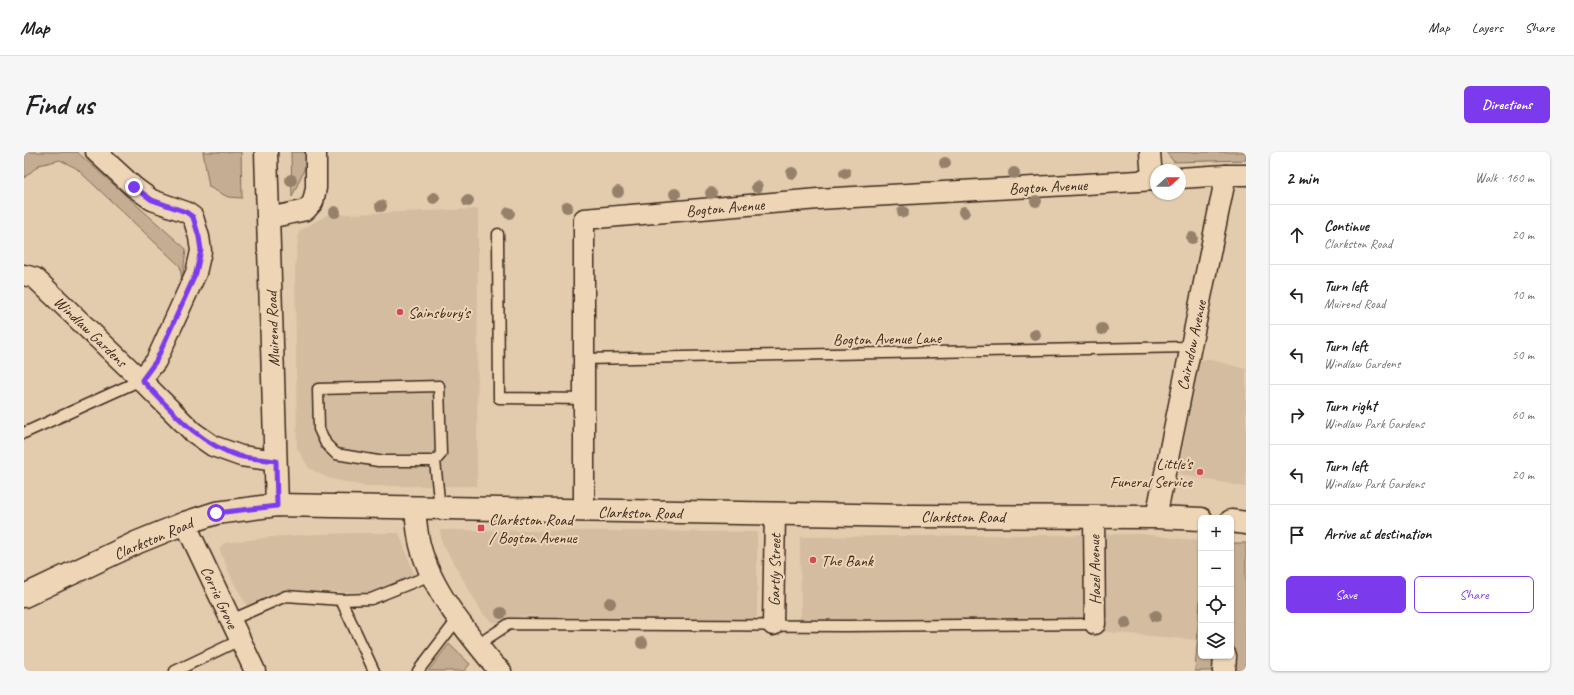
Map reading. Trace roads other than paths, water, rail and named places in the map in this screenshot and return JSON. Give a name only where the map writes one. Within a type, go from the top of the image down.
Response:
[{"type":"main road","name":"Muirend Road","points":[[266,152],[277,506]]},
{"type":"main road","name":"Clarkston Road","points":[[24,596],[132,545],[185,523],[216,513],[277,506],[776,514],[1094,516],[1198,519]]},
{"type":"main road","points":[[1234,521],[1246,523]]},
{"type":"main road","points":[[1224,671],[1225,659]]},
{"type":"street","points":[[96,152],[134,187],[152,200],[186,212],[193,217],[199,237],[201,250],[196,273],[156,361],[142,380]]},
{"type":"street","points":[[269,218],[306,210],[313,202],[316,188],[316,152]]},
{"type":"street","points":[[1150,152],[1152,164]]},
{"type":"street","points":[[1186,177],[1226,174],[1246,175]]},
{"type":"street","name":"Cairndow Avenue","points":[[1156,517],[1226,174]]},
{"type":"street","name":"Bogton Avenue","points":[[584,511],[584,219],[818,199],[1150,180]]},
{"type":"street","name":"Windlaw Gardens","points":[[24,275],[35,278],[142,380],[193,432],[213,446],[241,456],[276,461]]},
{"type":"street","points":[[414,508],[420,545],[431,575],[457,620],[494,665],[501,671]]},
{"type":"street","name":"Gartly Street","points":[[773,625],[776,514]]},
{"type":"street","name":"Hazel Avenue","points":[[1094,516],[1095,624]]},
{"type":"street","name":"Corrie Grove","points":[[185,523],[255,671]]},
{"type":"lane","points":[[498,234],[498,398],[585,399]]},
{"type":"lane","name":"Bogton Avenue Lane","points":[[584,359],[1190,347]]},
{"type":"lane","points":[[24,433],[142,380]]},
{"type":"lane","points":[[436,461],[378,461],[336,454],[326,444],[319,429],[318,389],[439,386],[440,454],[436,461],[440,509]]},
{"type":"lane","points":[[231,620],[286,596],[341,600],[371,599],[431,575]]},
{"type":"lane","points":[[341,600],[374,671]]},
{"type":"lane","points":[[418,671],[457,620]]},
{"type":"lane","points":[[477,645],[509,624],[1095,624]]},
{"type":"lane","points":[[175,671],[240,640]]},
{"type":"place","name":"Sainsbury's","points":[[400,312]]},
{"type":"place","name":"Little's Funeral Service","points":[[1200,472]]},
{"type":"place","name":"Clarkston Road / Bogton Avenue","points":[[481,528]]},
{"type":"place","name":"The Bank","points":[[813,560]]}]
